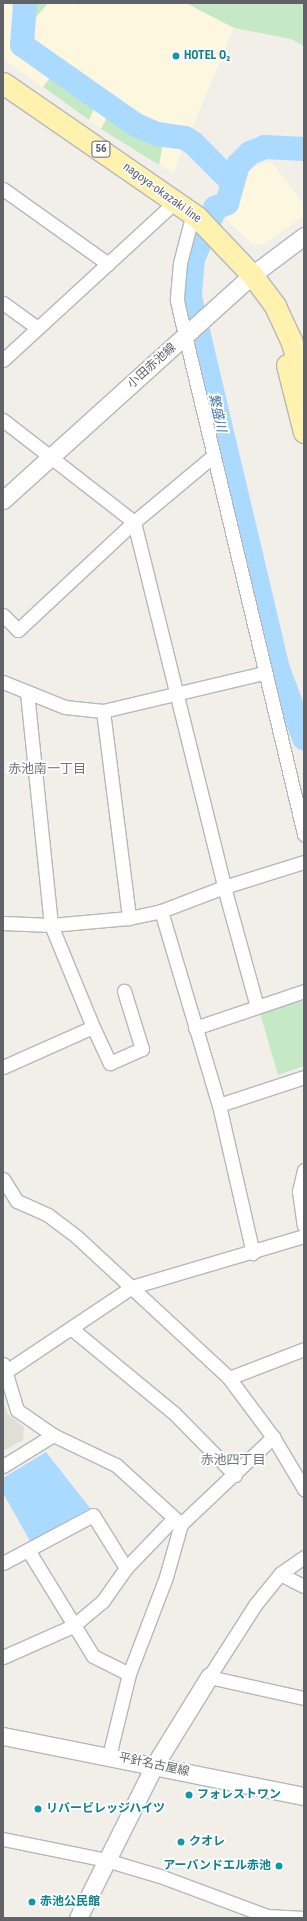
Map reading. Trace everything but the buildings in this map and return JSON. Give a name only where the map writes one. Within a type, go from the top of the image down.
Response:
[{"type":"main road","name":"nagoya-okazaki line","points":[[3,83],[195,215],[252,275],[275,306],[291,340],[304,381]]},
{"type":"main road","name":"nagoya-okazaki line","points":[[252,275],[263,312],[287,365],[304,432]]},
{"type":"street","points":[[3,189],[108,264]]},
{"type":"street","points":[[3,360],[36,328],[176,201]]},
{"type":"street","points":[[195,215],[178,275],[177,300],[187,334],[213,456],[264,673],[304,834]]},
{"type":"street","name":"小田赤池線","points":[[3,500],[252,275],[304,236]]},
{"type":"street","points":[[3,303],[36,328]]},
{"type":"street","points":[[3,420],[134,522],[224,887],[257,1007]]},
{"type":"street","points":[[3,615],[18,630],[134,522],[213,456]]},
{"type":"street","points":[[3,682],[65,707],[103,711],[264,673]]},
{"type":"street","points":[[27,692],[51,925],[93,1028],[110,1063],[142,1049],[124,991]]},
{"type":"street","points":[[103,711],[129,918]]},
{"type":"street","points":[[3,923],[51,925],[129,918],[161,911],[224,887],[304,862]]},
{"type":"street","points":[[161,911],[219,1105],[253,1253]]},
{"type":"street","points":[[195,1028],[304,991]]},
{"type":"street","points":[[3,1067],[93,1028]]},
{"type":"street","points":[[219,1105],[304,1077]]},
{"type":"street","points":[[304,1170],[299,1191],[304,1226]]},
{"type":"street","points":[[3,1179],[17,1201],[48,1215],[77,1237],[229,1378],[273,1437],[304,1489]]},
{"type":"street","points":[[177,1521],[116,1465],[53,1435],[17,1410],[4,1368],[72,1329],[132,1287],[253,1253],[304,1236]]},
{"type":"street","points":[[72,1329],[174,1413],[235,1475]]},
{"type":"street","points":[[229,1378],[304,1349]]},
{"type":"street","points":[[3,1466],[53,1435]]},
{"type":"street","points":[[3,1657],[73,1626],[102,1602],[126,1568],[177,1521],[235,1475],[273,1437]]},
{"type":"street","points":[[3,1563],[93,1515],[126,1568]]},
{"type":"street","points":[[109,1756],[129,1674],[166,1577],[177,1521]]},
{"type":"street","points":[[28,1550],[92,1656],[129,1674]]},
{"type":"street","points":[[78,1918],[154,1766],[209,1677],[255,1605],[280,1574],[304,1557]]},
{"type":"street","points":[[280,1574],[304,1586]]},
{"type":"street","points":[[209,1677],[304,1698]]},
{"type":"street","name":"平針名古屋線","points":[[3,1736],[304,1796]]},
{"type":"street","points":[[3,1839],[106,1860],[160,1876],[266,1917],[304,1918]]},
{"type":"shaded area","points":[[3,3],[19,3],[21,6],[20,36],[48,3],[75,3],[78,6],[80,3],[186,3],[234,28],[173,173],[89,120],[3,59]]},
{"type":"shaded area","points":[[265,162],[271,162],[304,204],[304,216],[263,245],[252,244],[226,219],[244,173]]},
{"type":"shaded area","points":[[3,1402],[8,1414],[24,1427],[23,1440],[3,1451]]},
{"type":"green space","points":[[19,3],[48,3],[20,36],[21,6]]},
{"type":"green space","points":[[186,3],[304,3],[304,46],[291,39],[234,28]]},
{"type":"green space","points":[[60,64],[100,95],[89,120],[43,87]]},
{"type":"green space","points":[[114,103],[132,114],[166,128],[159,165],[101,129]]},
{"type":"green space","points":[[304,997],[304,1066],[278,1075],[259,1010]]},
{"type":"water","points":[[46,1452],[90,1508],[30,1541],[3,1493],[3,1478]]},
{"type":"waterway","points":[[25,3],[22,45],[136,125],[157,134],[185,138],[193,143],[232,182]]},
{"type":"waterway","name":"繁盛川","points":[[304,149],[265,147],[250,153],[238,165],[227,203],[215,208],[193,259],[190,297],[278,669],[304,738]]},
{"type":"place","name":"HOTEL O₂","points":[[176,56]]},
{"type":"place","name":"フォレストワン","points":[[189,1795]]},
{"type":"place","name":"リバービレッジハイツ","points":[[38,1809]]},
{"type":"place","name":"クオレ","points":[[181,1842]]},
{"type":"place","name":"アーバンドエル赤池","points":[[279,1866]]},
{"type":"place","name":"赤池公民館","points":[[32,1902]]},
{"type":"district","name":"赤池南一丁目","points":[[47,769]]},
{"type":"district","name":"赤池四丁目","points":[[233,1460]]}]
